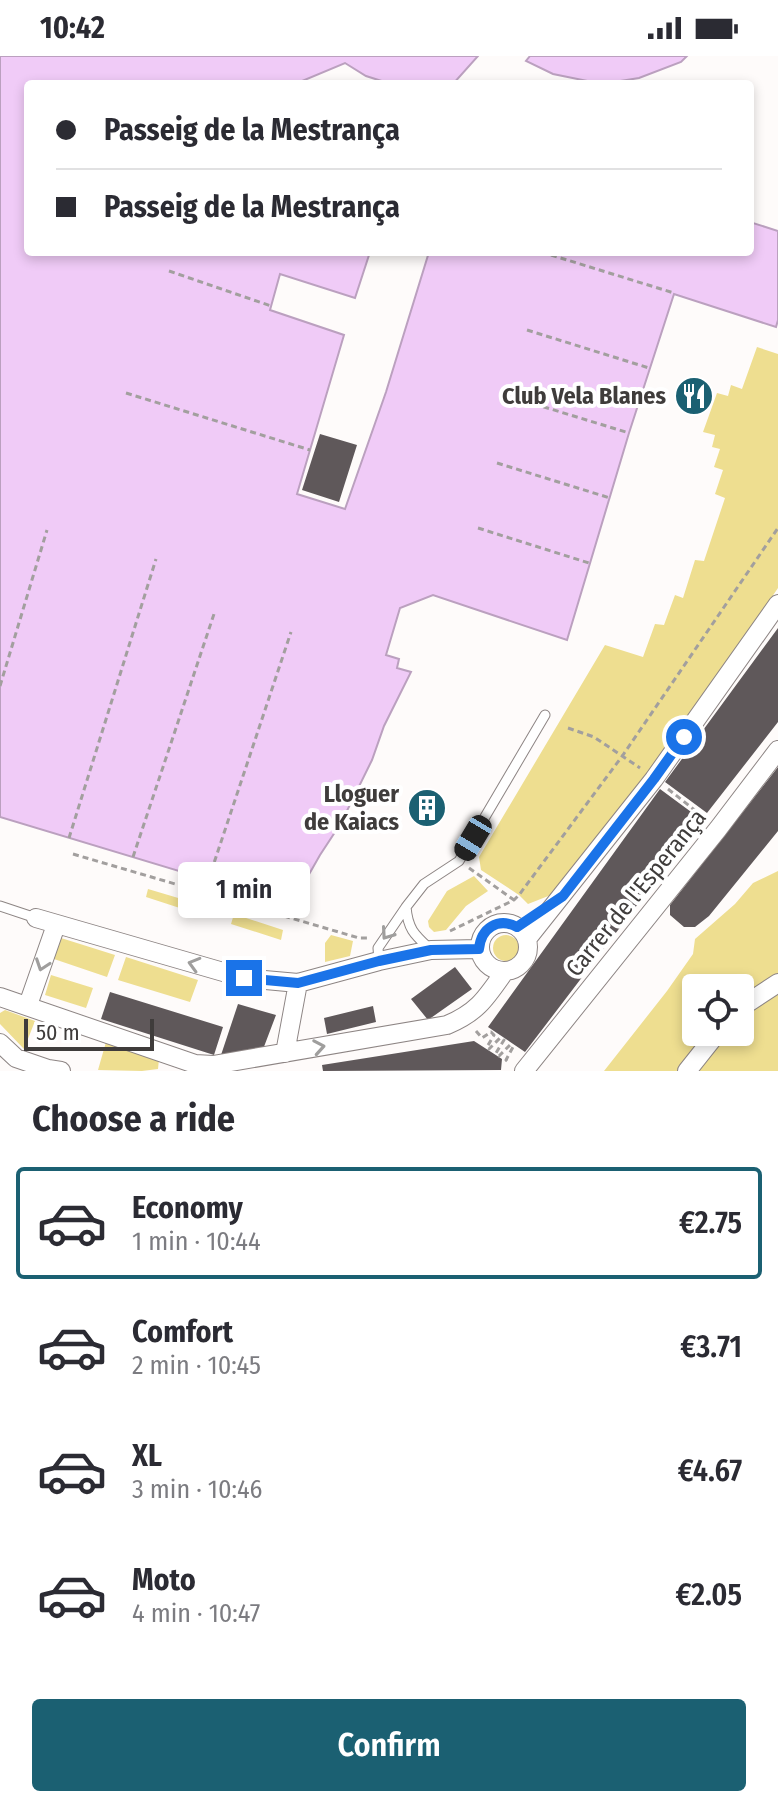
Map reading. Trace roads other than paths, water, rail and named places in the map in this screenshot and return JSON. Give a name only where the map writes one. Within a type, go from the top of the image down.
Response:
[{"type":"street","points":[[522,933],[563,896],[654,779],[778,604]]},
{"type":"street","name":"Carrer de l'Esperança","points":[[521,1066],[718,829],[778,750]]},
{"type":"street","points":[[36,918],[244,978],[298,983],[431,950],[479,949]]},
{"type":"street","points":[[510,923],[522,933],[527,954],[519,966],[505,971],[490,968],[485,963],[479,949],[483,934],[495,924],[510,923]]},
{"type":"street","points":[[28,1005],[56,925]]},
{"type":"street","points":[[0,997],[195,1064],[213,1065],[447,1025],[482,1004],[505,971]]},
{"type":"street","points":[[285,1053],[298,983]]},
{"type":"street","points":[[754,999],[778,983]]},
{"type":"street","points":[[0,1043],[16,1058],[61,1071]]},
{"type":"street","points":[[687,1071],[707,1046]]},
{"type":"street","points":[[173,1071],[195,1064]]},
{"type":"lane","points":[[379,961],[378,948],[424,884],[459,861],[545,715]]},
{"type":"lane","points":[[0,906],[36,918]]},
{"type":"lane","points":[[406,907],[411,931],[431,950]]},
{"type":"place","name":"Club Vela Blanes","points":[[694,396]]},
{"type":"place","name":"Lloguer de Kaiacs","points":[[427,808]]}]
